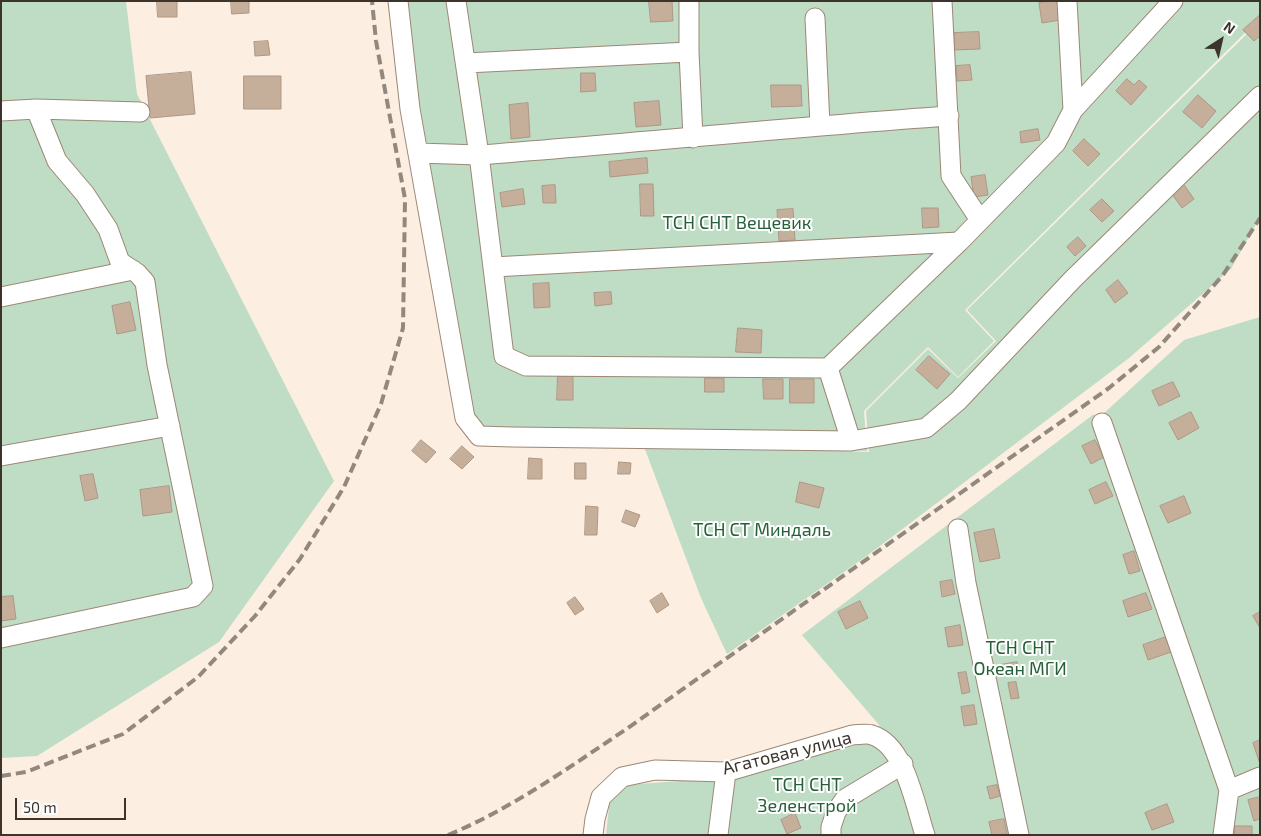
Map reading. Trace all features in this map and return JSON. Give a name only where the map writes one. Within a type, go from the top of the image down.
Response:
[{"type":"street","points":[[398,1],[410,109],[464,418],[479,436],[851,441],[926,428],[958,401],[1073,279],[1260,96]]},
{"type":"street","points":[[456,1],[479,155],[504,356],[526,366],[828,368],[959,242],[1056,143],[1073,110],[1173,1]]},
{"type":"street","points":[[689,1],[693,138]]},
{"type":"street","points":[[942,1],[951,176],[980,220]]},
{"type":"street","points":[[1067,1],[1073,110]]},
{"type":"street","points":[[816,18],[820,125]]},
{"type":"street","points":[[466,64],[690,52]]},
{"type":"street","points":[[1,111],[36,109],[140,112]]},
{"type":"street","points":[[1,638],[193,597],[203,586],[157,365],[145,282],[133,270],[120,262],[108,229],[84,194],[57,161],[36,109]]},
{"type":"street","points":[[418,153],[479,155],[693,138],[820,125],[949,116]]},
{"type":"street","points":[[493,268],[959,242]]},
{"type":"street","points":[[1,297],[133,270]]},
{"type":"street","points":[[828,368],[851,441]]},
{"type":"street","points":[[1102,423],[1229,790],[1223,835]]},
{"type":"street","points":[[1,456],[170,426]]},
{"type":"street","points":[[958,529],[966,583],[1018,835]]},
{"type":"street","name":"Агатовая улица","points":[[594,827],[601,797],[622,777],[655,770],[726,772],[852,735],[872,734],[887,744],[903,764],[925,835]]},
{"type":"street","points":[[831,835],[831,827],[836,812],[845,799],[903,764]]},
{"type":"street","points":[[718,835],[726,772]]},
{"type":"street","points":[[1229,790],[1260,777]]},
{"type":"street","points":[[580,835],[594,827]]},
{"type":"green space","points":[[1,1],[126,1],[137,94],[334,481],[219,642],[37,756],[1,758]]},
{"type":"green space","name":"ТСН СНТ Вещевик","points":[[398,1],[1260,1],[1260,18],[965,310],[994,341],[958,377],[928,347],[864,411],[867,451],[466,434]]},
{"type":"green space","name":"ТСН СТ Миндаль","points":[[1260,21],[1260,217],[1231,269],[1129,358],[868,555],[727,654],[701,598],[643,444],[869,452],[866,411],[928,349],[958,378],[996,341],[967,310]]},
{"type":"green space","points":[[1260,317],[1260,772],[1232,783],[1103,414],[1184,340]]},
{"type":"green space","name":"ТСН СНТ Океан МГИ","points":[[1094,414],[1224,790],[1218,835],[606,835],[610,797],[626,785],[719,778],[809,753],[880,726],[802,635]]},
{"type":"green space","points":[[1260,787],[1260,835],[1228,835],[1239,796]]},
{"type":"building","points":[[157,1],[177,1],[177,17],[158,17]]},
{"type":"building","points":[[231,1],[249,1],[249,13],[232,14]]},
{"type":"building","points":[[649,1],[672,1],[673,21],[651,22]]},
{"type":"building","points":[[1057,1],[1060,20],[1042,23],[1039,3]]},
{"type":"building","points":[[1260,15],[1260,36],[1254,41],[1243,30]]},
{"type":"building","points":[[979,32],[980,49],[954,50],[954,33]]},
{"type":"building","points":[[268,41],[270,55],[255,56],[254,42]]},
{"type":"building","points":[[970,65],[972,80],[957,81],[956,66]]},
{"type":"building","points":[[191,72],[195,114],[150,118],[146,76]]},
{"type":"building","points":[[581,73],[595,73],[596,91],[581,92]]},
{"type":"building","points":[[244,76],[281,76],[281,109],[244,109]]},
{"type":"building","points":[[1127,79],[1134,85],[1139,80],[1147,87],[1131,105],[1116,91]]},
{"type":"building","points":[[771,85],[801,85],[802,106],[772,107]]},
{"type":"building","points":[[1198,95],[1216,111],[1202,128],[1183,112]]},
{"type":"building","points":[[659,101],[661,125],[636,127],[634,103]]},
{"type":"building","points":[[528,103],[530,137],[511,139],[509,105]]},
{"type":"building","points":[[1038,129],[1040,140],[1021,143],[1020,132]]},
{"type":"building","points":[[1084,139],[1100,154],[1088,166],[1073,151]]},
{"type":"building","points":[[647,158],[648,173],[610,177],[609,162]]},
{"type":"building","points":[[985,175],[988,195],[974,197],[971,177]]},
{"type":"building","points":[[640,184],[653,184],[654,216],[641,216]]},
{"type":"building","points":[[555,185],[556,203],[543,203],[542,186]]},
{"type":"building","points":[[1184,185],[1194,199],[1182,208],[1172,194]]},
{"type":"building","points":[[523,189],[525,204],[502,207],[500,193]]},
{"type":"building","points":[[1102,199],[1114,211],[1102,222],[1090,210]]},
{"type":"building","points":[[922,208],[938,208],[939,227],[923,228]]},
{"type":"building","points":[[793,209],[795,240],[779,241],[777,210]]},
{"type":"building","points":[[1078,237],[1086,246],[1075,256],[1067,247]]},
{"type":"building","points":[[1118,280],[1128,293],[1115,303],[1106,290]]},
{"type":"building","points":[[549,283],[550,307],[534,308],[533,284]]},
{"type":"building","points":[[611,292],[612,304],[595,306],[594,293]]},
{"type":"building","points":[[130,302],[136,330],[117,334],[112,306]]},
{"type":"building","points":[[738,328],[762,330],[761,353],[736,352]]},
{"type":"building","points":[[929,356],[950,374],[937,389],[916,370]]},
{"type":"building","points":[[558,376],[573,376],[573,400],[557,400]]},
{"type":"building","points":[[705,378],[724,378],[724,392],[705,392]]},
{"type":"building","points":[[763,379],[783,379],[783,399],[764,399]]},
{"type":"building","points":[[790,379],[814,379],[814,403],[790,403]]},
{"type":"building","points":[[1173,382],[1180,396],[1159,406],[1152,391]]},
{"type":"building","points":[[1191,412],[1199,428],[1178,440],[1169,423]]},
{"type":"building","points":[[421,440],[436,452],[426,463],[412,451]]},
{"type":"building","points":[[1095,440],[1104,457],[1091,464],[1082,446]]},
{"type":"building","points":[[462,446],[474,457],[462,469],[450,459]]},
{"type":"building","points":[[529,458],[542,459],[542,479],[528,479]]},
{"type":"building","points":[[619,462],[631,463],[630,474],[618,474]]},
{"type":"building","points":[[575,463],[586,463],[586,479],[575,479]]},
{"type":"building","points":[[93,474],[98,498],[85,501],[80,476]]},
{"type":"building","points":[[800,482],[824,488],[819,508],[796,502]]},
{"type":"building","points":[[1106,482],[1113,496],[1095,504],[1089,490]]},
{"type":"building","points":[[169,486],[172,512],[143,516],[140,490]]},
{"type":"building","points":[[1184,496],[1191,513],[1168,523],[1160,506]]},
{"type":"building","points":[[586,506],[598,507],[597,535],[585,535]]},
{"type":"building","points":[[626,510],[640,515],[635,527],[622,522]]},
{"type":"building","points":[[994,529],[1000,558],[980,562],[974,533]]},
{"type":"building","points":[[1134,551],[1140,571],[1129,574],[1123,555]]},
{"type":"building","points":[[952,580],[955,594],[942,597],[940,582]]},
{"type":"building","points":[[662,593],[669,605],[657,613],[650,601]]},
{"type":"building","points":[[1146,593],[1152,609],[1128,617],[1123,601]]},
{"type":"building","points":[[13,596],[16,619],[1,621],[1,597]]},
{"type":"building","points":[[575,597],[584,609],[575,615],[567,603]]},
{"type":"building","points":[[860,601],[868,618],[846,629],[838,612]]},
{"type":"building","points":[[1260,612],[1260,628],[1253,616]]},
{"type":"building","points":[[960,625],[963,645],[948,647],[945,628]]},
{"type":"building","points":[[1166,637],[1171,652],[1148,660],[1143,645]]},
{"type":"building","points":[[1017,662],[1019,671],[1001,674],[1000,665]]},
{"type":"building","points":[[966,672],[970,692],[962,694],[958,673]]},
{"type":"building","points":[[1016,682],[1019,698],[1011,699],[1008,683]]},
{"type":"building","points":[[974,705],[977,724],[964,726],[961,707]]},
{"type":"building","points":[[1260,740],[1260,764],[1253,743]]},
{"type":"building","points":[[997,785],[1000,796],[990,799],[987,787]]},
{"type":"building","points":[[1260,797],[1260,819],[1254,821],[1248,800]]},
{"type":"building","points":[[1167,804],[1174,822],[1152,830],[1145,813]]},
{"type":"building","points":[[795,813],[801,828],[787,834],[781,820]]},
{"type":"building","points":[[1004,819],[1007,834],[992,835],[989,822]]},
{"type":"building","points":[[1235,826],[1252,826],[1252,835],[1235,835]]},
{"type":"railway","points":[[1,776],[26,772],[123,734],[198,677],[255,616],[300,559],[344,487],[381,404],[403,328],[405,199],[376,41],[372,1]]},
{"type":"railway","points":[[448,835],[517,800],[625,730],[1109,388],[1159,347],[1223,275],[1260,218]]},
{"type":"park label","name":"ТСН СНТ Зеленстрой","points":[[807,795]]}]
